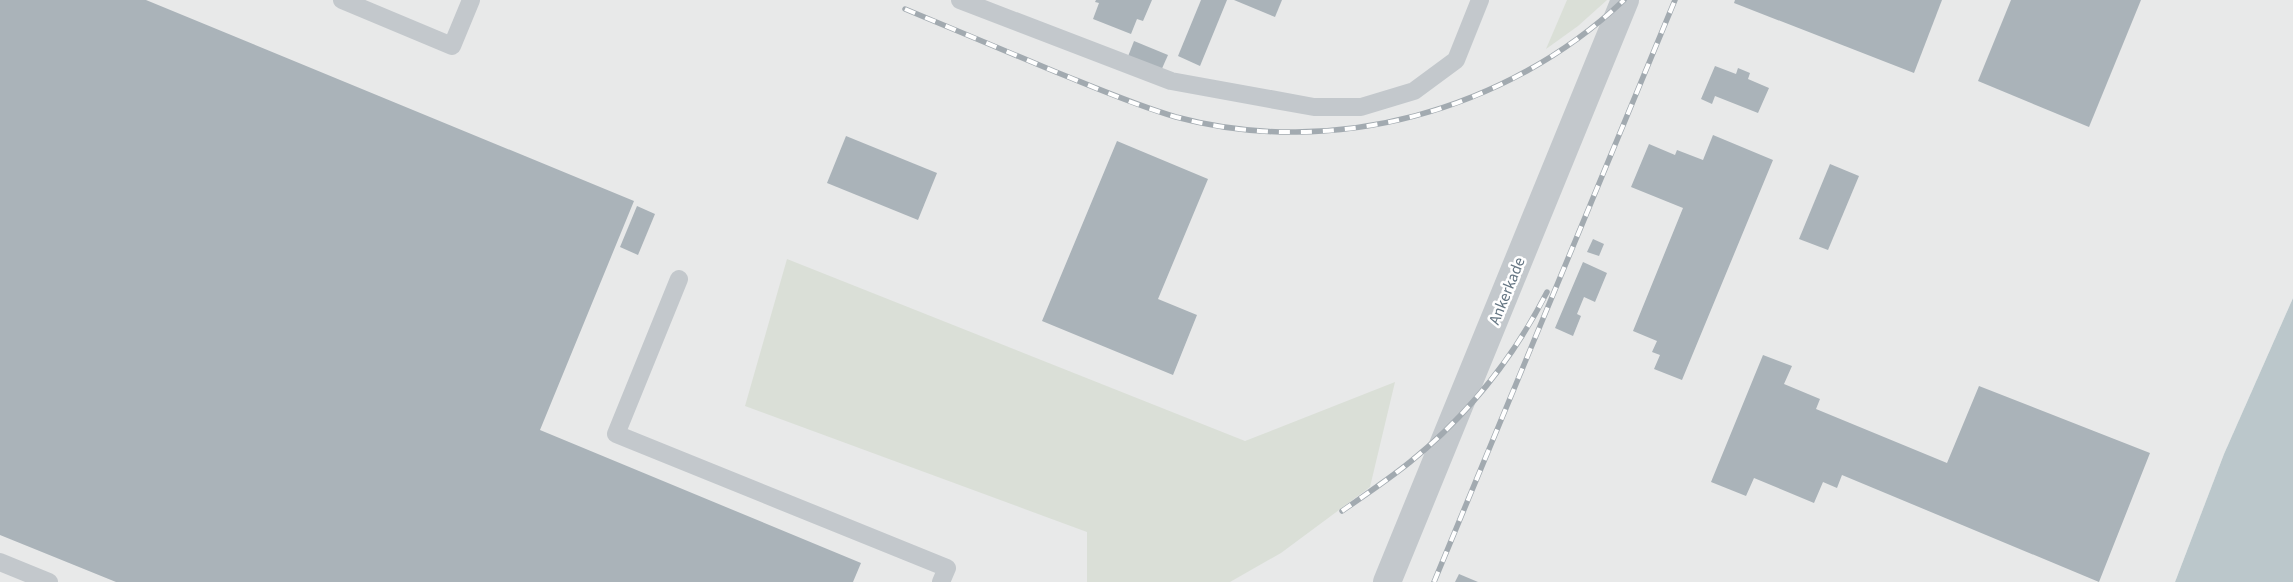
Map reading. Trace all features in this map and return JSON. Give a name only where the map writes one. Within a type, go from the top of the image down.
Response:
[{"type":"street","name":"Ankerkade","points":[[1387,582],[1625,0]]},
{"type":"lane","points":[[342,0],[452,46],[471,0]]},
{"type":"lane","points":[[960,0],[1171,80],[1314,107],[1361,106],[1414,91],[1456,60],[1480,0]]},
{"type":"lane","points":[[679,279],[616,434],[947,568],[941,582]]},
{"type":"lane","points":[[0,562],[49,582]]},
{"type":"shaded area","points":[[0,0],[2293,0],[2293,298],[2224,454],[2175,582],[0,582]]},
{"type":"shaded area","points":[[1567,0],[1607,0],[1578,26],[1546,49]]},
{"type":"shaded area","points":[[787,259],[1245,441],[1395,382],[1370,487],[1281,553],[1230,582],[1087,582],[1087,532],[745,406]]},
{"type":"shaded area","points":[[2293,298],[2293,582],[2175,582],[2224,454]]},
{"type":"building","points":[[0,0],[146,0],[634,201],[540,430],[861,563],[853,582],[116,582],[0,535]]},
{"type":"building","points":[[1096,0],[1152,0],[1143,21],[1137,19],[1131,34],[1093,19],[1099,3],[1095,2]]},
{"type":"building","points":[[1201,0],[1227,0],[1200,66],[1178,56]]},
{"type":"building","points":[[1234,0],[1282,0],[1275,17]]},
{"type":"building","points":[[1735,0],[1942,0],[1914,73],[1734,3]]},
{"type":"building","points":[[2011,0],[2141,0],[2089,127],[1978,81]]},
{"type":"building","points":[[1134,41],[1168,55],[1160,73],[1127,59]]},
{"type":"building","points":[[1715,66],[1736,74],[1738,68],[1750,73],[1748,79],[1769,88],[1758,113],[1715,96],[1712,104],[1701,99]]},
{"type":"building","points":[[1713,135],[1773,160],[1682,380],[1654,369],[1660,355],[1652,352],[1657,341],[1633,331],[1683,208],[1631,187],[1649,144],[1675,155],[1677,150],[1703,160]]},
{"type":"building","points":[[846,136],[937,173],[918,220],[827,183]]},
{"type":"building","points":[[1117,141],[1208,179],[1158,299],[1197,315],[1173,375],[1042,321]]},
{"type":"building","points":[[1830,164],[1859,176],[1828,250],[1799,239]]},
{"type":"building","points":[[637,206],[655,214],[638,255],[620,247]]},
{"type":"building","points":[[1593,239],[1604,244],[1599,256],[1587,252]]},
{"type":"building","points":[[1583,262],[1607,273],[1595,302],[1584,297],[1577,314],[1581,316],[1573,336],[1555,328]]},
{"type":"building","points":[[1763,355],[1792,366],[1784,384],[1820,399],[1816,409],[1947,463],[1979,386],[2150,453],[2099,582],[1842,475],[1837,488],[1823,482],[1814,503],[1754,478],[1746,496],[1711,482]]},
{"type":"building","points":[[1459,574],[1478,582],[1455,582]]},
{"type":"railway","points":[[905,9],[1131,102],[1176,117],[1236,129],[1296,132],[1356,128],[1415,116],[1472,97],[1527,71],[1578,39],[1624,0]]},
{"type":"railway","points":[[1434,582],[1675,0]]},
{"type":"railway","points":[[1342,511],[1410,462],[1470,405],[1520,340],[1547,292]]}]
